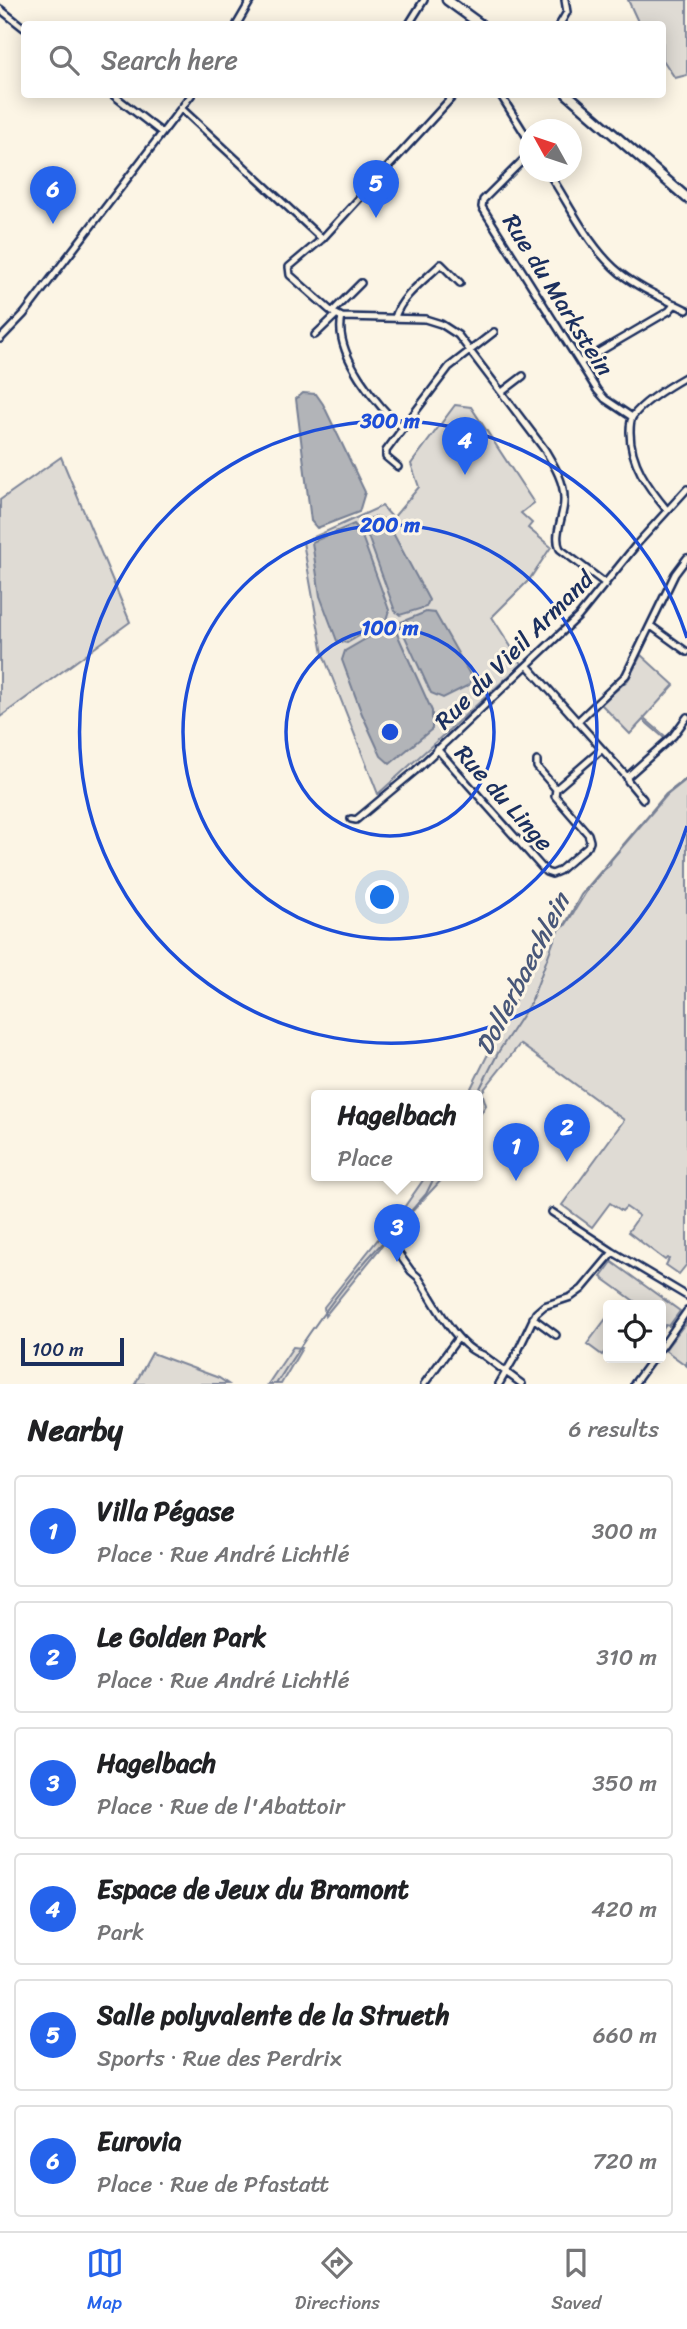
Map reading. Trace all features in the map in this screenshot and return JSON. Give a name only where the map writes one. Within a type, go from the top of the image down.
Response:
[{"type":"main road","points":[[446,0],[476,21]]},
{"type":"main road","points":[[573,98],[687,198]]},
{"type":"street","points":[[239,21],[251,0]]},
{"type":"street","points":[[411,21],[424,0]]},
{"type":"street","points":[[562,21],[567,12],[565,0]]},
{"type":"street","points":[[0,9],[21,26]]},
{"type":"street","points":[[117,98],[161,132]]},
{"type":"street","points":[[0,339],[24,314],[189,98]]},
{"type":"street","points":[[403,428],[368,392],[352,365],[344,346],[337,315],[290,275],[289,267],[322,239],[451,98]]},
{"type":"street","points":[[502,98],[519,124]]},
{"type":"street","points":[[181,108],[322,239]]},
{"type":"street","name":"Rue du Markstein","points":[[519,164],[483,200],[482,207],[597,390],[605,399],[632,416]]},
{"type":"street","points":[[554,182],[593,243],[610,264],[636,284],[687,310]]},
{"type":"street","points":[[395,318],[397,310],[405,300],[441,264],[460,283]]},
{"type":"street","points":[[315,335],[337,315],[361,283]]},
{"type":"street","points":[[580,363],[669,311],[675,304]]},
{"type":"street","points":[[337,315],[425,319],[441,324],[458,335],[545,450],[559,476],[565,499],[557,543],[560,549],[606,584]]},
{"type":"street","points":[[398,467],[386,457],[386,451],[449,367],[494,332]]},
{"type":"street","points":[[502,392],[523,376]]},
{"type":"street","points":[[667,510],[634,460],[630,448],[632,416],[662,390],[687,376]]},
{"type":"street","name":"Rue du Vieil Armand","points":[[351,819],[356,820],[365,813],[438,749],[578,617],[637,544],[687,489]]},
{"type":"street","points":[[578,722],[621,681],[675,575],[687,558]]},
{"type":"street","points":[[651,626],[687,652]]},
{"type":"street","points":[[527,665],[627,777],[643,799]]},
{"type":"street","points":[[627,777],[673,736],[687,717]]},
{"type":"street","name":"Rue du Linge","points":[[438,749],[546,872],[552,874],[559,872],[588,846],[590,841],[588,834],[555,796],[556,789],[601,750]]},
{"type":"street","name":"Rue du Linge","points":[[537,761],[537,767],[556,789]]},
{"type":"street","points":[[552,1212],[687,1296]]},
{"type":"street","points":[[385,1234],[418,1277],[458,1338],[522,1384]]},
{"type":"street","points":[[499,1384],[533,1318],[544,1306],[571,1297],[582,1289],[613,1252]]},
{"type":"street","points":[[666,1341],[687,1311]]},
{"type":"street","points":[[533,1318],[556,1335]]},
{"type":"street","points":[[425,1384],[458,1338]]},
{"type":"street","points":[[634,1384],[649,1363]]},
{"type":"shaded area","points":[[628,0],[687,0],[687,75],[675,78],[666,64],[666,21],[638,21]]},
{"type":"shaded area","points":[[303,393],[316,394],[323,404],[365,492],[359,512],[317,528],[311,521],[296,399]]},
{"type":"shaded area","points":[[455,405],[471,407],[534,503],[521,513],[532,523],[528,528],[551,547],[529,580],[492,617],[522,664],[378,794],[323,654],[303,542],[382,506],[393,518],[419,487],[411,464]]},
{"type":"shaded area","points":[[61,457],[130,622],[0,717],[0,500]]},
{"type":"shaded area","points":[[376,517],[386,520],[429,600],[426,607],[400,615],[395,611],[365,528],[368,519]]},
{"type":"shaded area","points":[[354,524],[360,531],[389,610],[386,620],[347,643],[337,641],[320,596],[312,542]]},
{"type":"shaded area","points":[[426,612],[435,613],[472,678],[469,685],[443,698],[431,693],[400,626],[401,622]]},
{"type":"shaded area","points":[[388,626],[394,627],[432,711],[432,729],[390,764],[381,756],[342,660],[345,651]]},
{"type":"shaded area","points":[[641,655],[674,685],[644,718],[665,736],[664,738],[643,720],[630,734],[601,704],[628,680]]},
{"type":"shaded area","points":[[687,779],[687,1264],[679,1274],[666,1265],[669,1259],[665,1260],[628,1232],[639,1216],[626,1207],[622,1211],[610,1203],[592,1227],[562,1205],[624,1120],[520,1044],[483,1091],[470,1090],[556,918],[565,926],[590,886],[667,795]]},
{"type":"shaded area","points":[[423,1181],[440,1181],[394,1231],[325,1316],[324,1307],[379,1238],[397,1221]]},
{"type":"shaded area","points":[[612,1262],[665,1300],[633,1300],[601,1277]]},
{"type":"shaded area","points":[[666,1301],[680,1311],[669,1326],[666,1325]]},
{"type":"shaded area","points":[[687,1321],[687,1366],[666,1349]]},
{"type":"shaded area","points":[[603,1323],[603,1354],[587,1344]]},
{"type":"shaded area","points":[[293,1347],[302,1348],[281,1384],[268,1384]]},
{"type":"shaded area","points":[[152,1353],[219,1378],[228,1384],[135,1384]]},
{"type":"waterway","name":"Dollerbaechlein","points":[[479,1090],[499,1051],[531,1002],[557,932],[566,923],[581,895],[666,794],[687,778]]},
{"type":"waterway","name":"Dollerbaechlein","points":[[389,1236],[426,1194],[432,1181]]},
{"type":"waterway","name":"Dollerbaechlein","points":[[276,1384],[327,1309],[385,1240]]},
{"type":"place","name":"Salle polyvalente de la Strueth","points":[[376,218]]},
{"type":"place","name":"Eurovia","points":[[53,224]]},
{"type":"place","name":"Espace de Jeux du Bramont","points":[[465,475]]},
{"type":"place","name":"Le Golden Park","points":[[567,1162]]},
{"type":"place","name":"Villa Pégase","points":[[516,1181]]},
{"type":"place","name":"Hagelbach","points":[[397,1262]]}]
